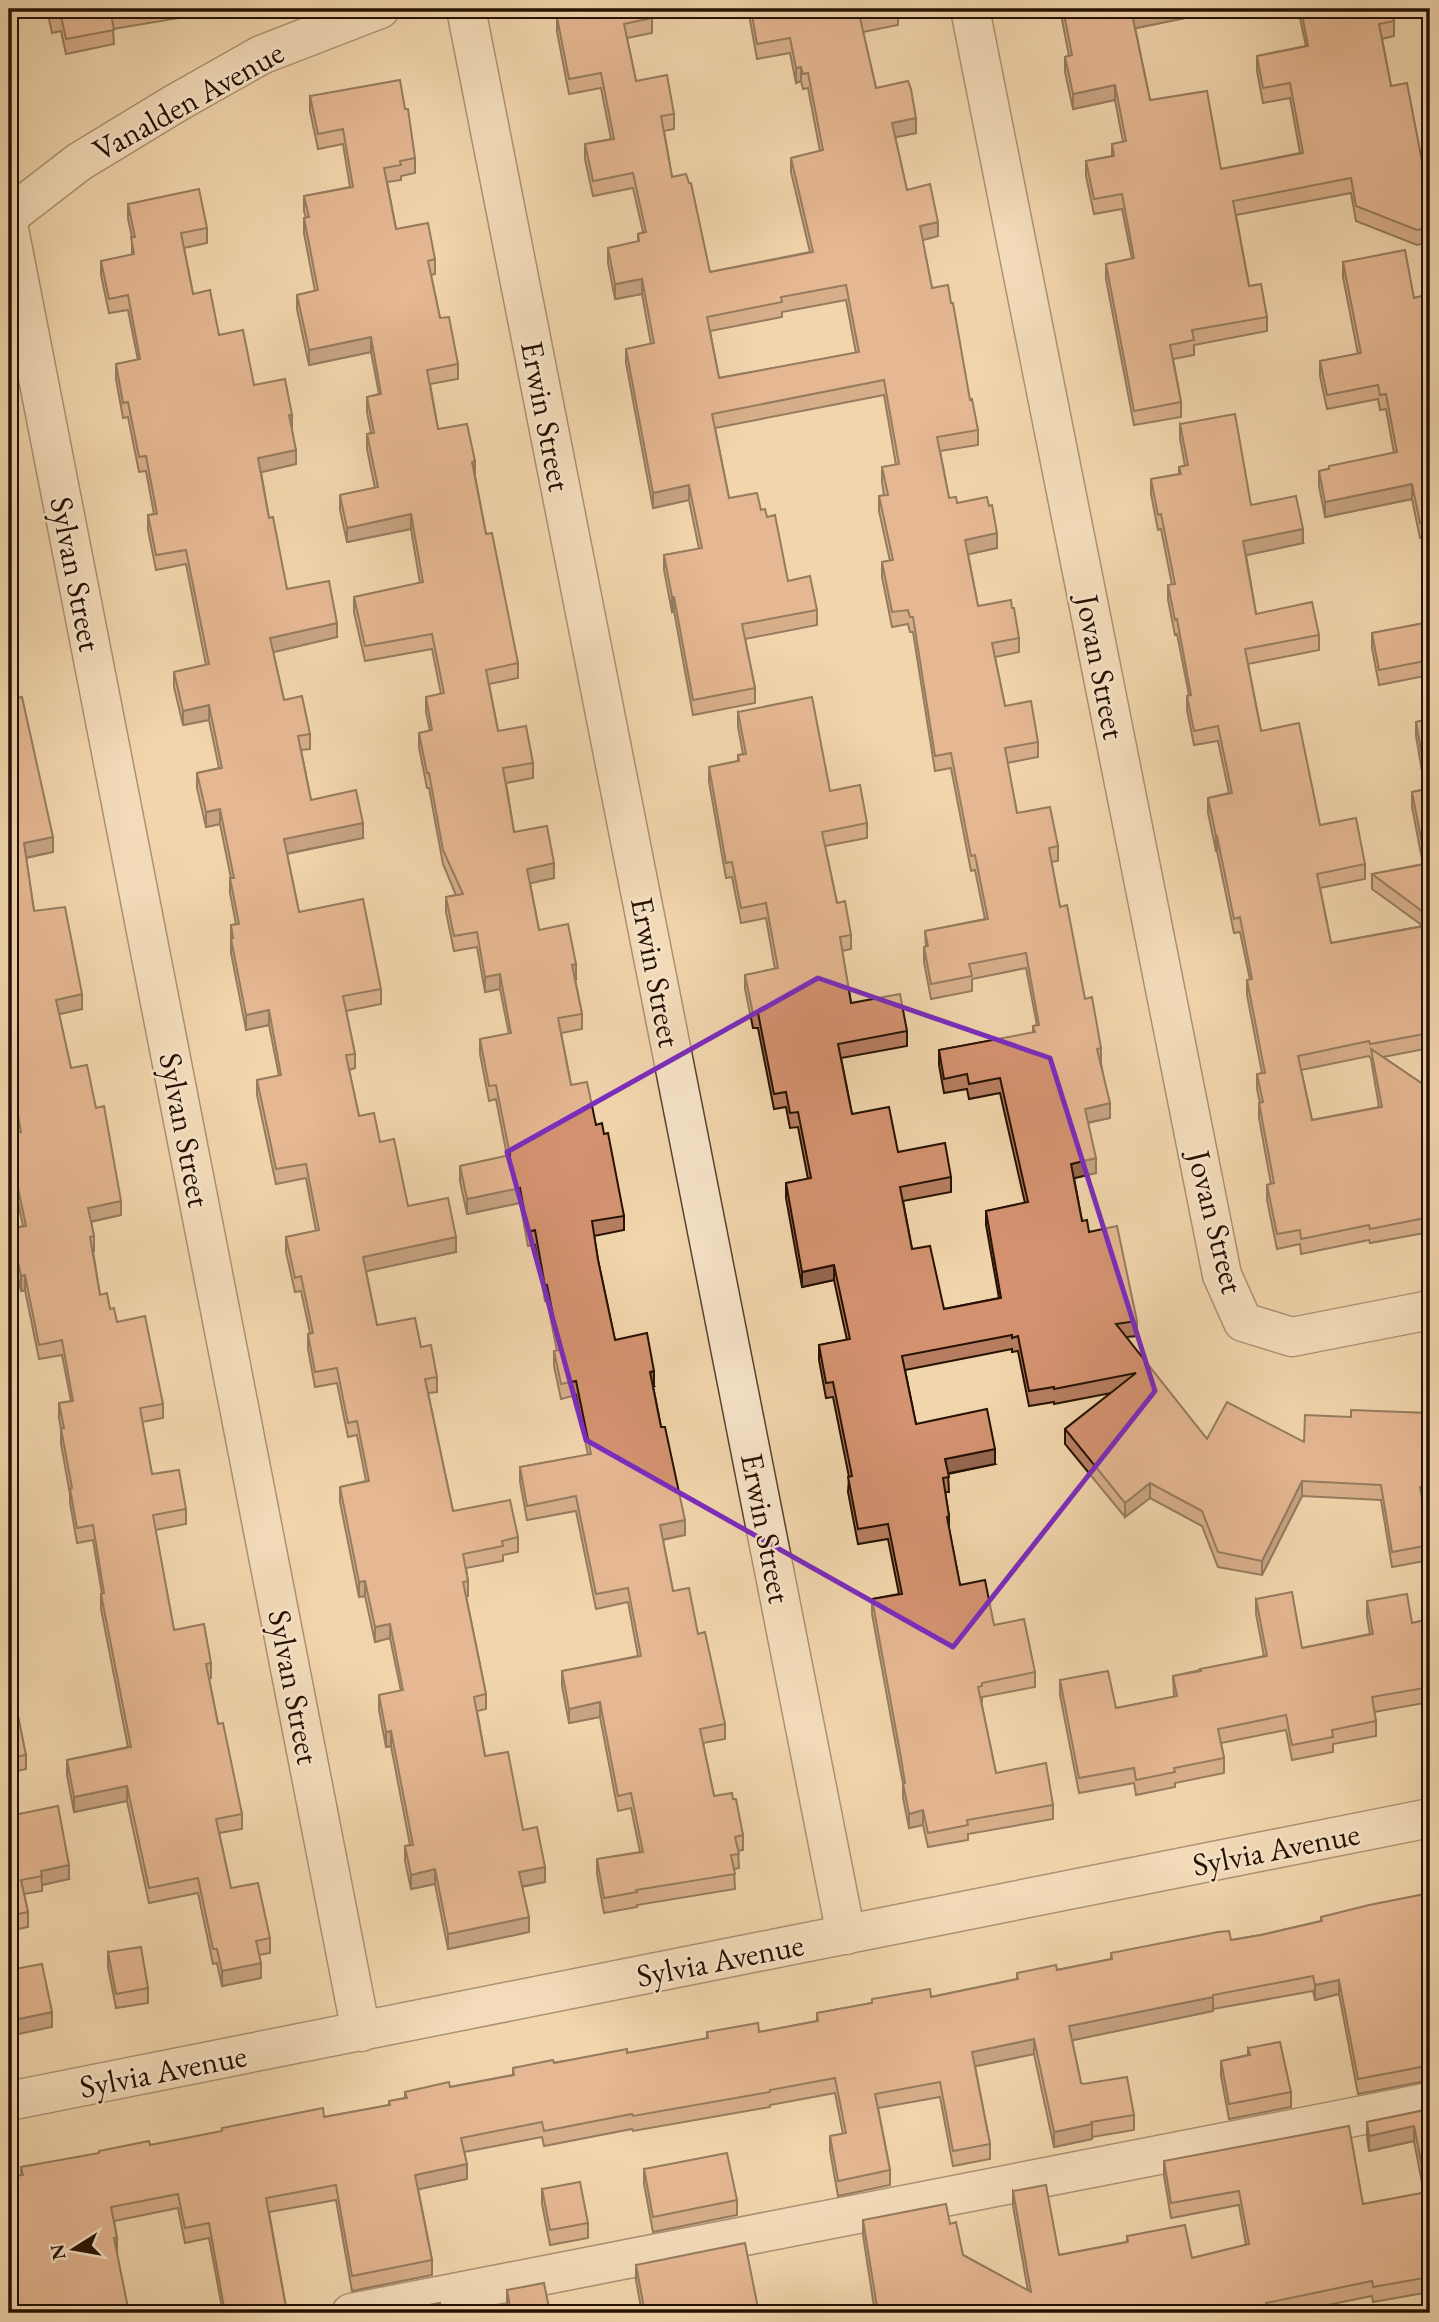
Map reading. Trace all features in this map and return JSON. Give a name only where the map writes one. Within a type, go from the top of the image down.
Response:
[{"type":"street","name":"Vanalden Avenue","points":[[9,216],[79,162],[261,55],[380,9]]},
{"type":"street","name":"Erwin Street","points":[[466,9],[846,1935]]},
{"type":"street","name":"Jovan Street","points":[[970,9],[1222,1275],[1243,1322],[1292,1336],[1430,1310]]},
{"type":"street","name":"Sylvan Street","points":[[9,229],[361,2032]]},
{"type":"street","name":"Sylvia Avenue","points":[[9,2101],[1430,1818]]},
{"type":"street","points":[[351,2313],[1430,2102]]},
{"type":"highlighted area","points":[[818,978],[1050,1058],[1155,1391],[953,1647],[586,1440],[507,1152]]},
{"type":"building","points":[[50,9],[145,9],[111,14],[114,30],[66,39],[61,16],[52,18]]},
{"type":"building","points":[[600,9],[651,9],[652,18],[624,24],[636,81],[667,75],[674,114],[661,116],[672,177],[686,174],[691,183],[710,272],[813,252],[791,158],[823,150],[808,73],[803,74],[801,67],[796,68],[790,38],[757,44],[751,9],[898,9],[860,18],[876,88],[908,81],[911,89],[916,118],[892,123],[907,190],[930,184],[938,222],[920,226],[932,288],[948,285],[978,430],[937,437],[949,498],[956,497],[957,503],[987,497],[989,506],[992,505],[997,533],[965,540],[978,606],[1011,600],[1014,608],[1019,638],[992,643],[1005,706],[1031,701],[1038,742],[1005,748],[1017,813],[1050,807],[1058,846],[1049,848],[1060,907],[1067,905],[1085,999],[1092,997],[1101,1048],[1097,1049],[1110,1103],[1085,1109],[1096,1158],[1071,1164],[1082,1221],[1087,1220],[1089,1232],[1117,1226],[1137,1321],[1116,1324],[1207,1439],[1227,1402],[1304,1442],[1305,1415],[1351,1417],[1351,1410],[1430,1413],[1430,1485],[1420,1487],[1430,1545],[1392,1552],[1381,1485],[1302,1481],[1262,1561],[1218,1552],[1202,1511],[1150,1483],[1125,1503],[1065,1429],[1136,1373],[1054,1389],[1029,1391],[1018,1336],[1012,1338],[1012,1335],[902,1356],[916,1424],[987,1409],[995,1449],[945,1459],[949,1477],[943,1478],[947,1517],[960,1585],[985,1580],[994,1625],[1024,1619],[1035,1672],[982,1683],[982,1686],[978,1687],[996,1773],[1046,1763],[1053,1805],[967,1820],[968,1825],[928,1833],[923,1810],[909,1814],[872,1599],[902,1594],[888,1524],[858,1529],[848,1477],[852,1476],[833,1382],[826,1383],[819,1345],[850,1339],[834,1265],[802,1272],[786,1183],[811,1178],[798,1112],[790,1113],[786,1092],[774,1094],[758,1013],[753,1014],[745,975],[778,968],[766,903],[741,908],[732,862],[726,863],[709,767],[739,761],[738,755],[746,754],[738,712],[812,697],[830,791],[860,785],[867,823],[822,832],[837,903],[845,901],[851,935],[840,937],[851,1003],[900,994],[907,1031],[838,1044],[852,1114],[889,1107],[898,1152],[945,1143],[951,1177],[900,1187],[912,1249],[930,1246],[944,1309],[1001,1298],[986,1211],[1028,1202],[1000,1078],[969,1084],[967,1074],[944,1079],[939,1050],[1035,1032],[1033,1026],[1039,1025],[1026,953],[969,964],[972,976],[931,984],[924,947],[928,946],[925,931],[988,919],[975,855],[971,856],[951,753],[935,756],[913,617],[910,617],[908,610],[892,612],[882,562],[893,560],[879,496],[888,495],[882,467],[899,464],[884,380],[712,414],[729,498],[757,493],[761,510],[765,509],[767,517],[775,515],[788,581],[810,576],[817,610],[742,624],[755,688],[693,700],[664,555],[702,548],[689,485],[653,493],[626,349],[654,343],[642,279],[615,284],[608,248],[639,241],[638,234],[646,232],[633,173],[593,181],[585,144],[614,139],[601,73],[569,79],[557,17]],"holes":[[[846,285],[859,352],[719,378],[707,317],[782,302],[781,297]]]},
{"type":"building","points":[[1063,9],[1159,9],[1132,14],[1150,100],[1207,91],[1221,169],[1303,153],[1290,83],[1263,88],[1257,56],[1308,46],[1301,9],[1391,9],[1394,21],[1379,24],[1391,86],[1407,83],[1430,203],[1430,227],[1417,230],[1356,206],[1351,178],[1233,201],[1249,286],[1261,284],[1267,317],[1192,330],[1194,340],[1170,345],[1181,402],[1134,411],[1106,264],[1134,258],[1122,194],[1094,199],[1086,161],[1114,156],[1112,144],[1126,141],[1115,85],[1073,94],[1065,57],[1072,55]]},
{"type":"building","points":[[400,80],[405,109],[408,109],[415,158],[400,161],[401,165],[384,168],[396,229],[428,223],[435,259],[428,261],[440,318],[449,317],[458,364],[427,370],[438,429],[467,424],[486,534],[492,533],[518,663],[486,670],[498,731],[526,726],[533,763],[503,768],[514,832],[547,826],[554,863],[527,869],[539,930],[568,924],[576,964],[572,965],[582,1014],[558,1018],[571,1085],[587,1082],[596,1125],[602,1123],[604,1134],[608,1133],[624,1216],[592,1221],[598,1260],[615,1340],[647,1333],[654,1371],[650,1372],[661,1427],[665,1427],[685,1520],[660,1525],[673,1591],[689,1588],[698,1634],[705,1632],[725,1724],[700,1729],[714,1796],[732,1793],[733,1799],[736,1799],[743,1835],[735,1837],[739,1854],[731,1855],[735,1874],[636,1890],[637,1892],[604,1898],[597,1859],[643,1852],[631,1793],[618,1796],[600,1702],[569,1709],[562,1671],[641,1656],[628,1588],[596,1594],[576,1496],[527,1506],[520,1467],[591,1454],[576,1381],[561,1384],[554,1351],[560,1350],[547,1285],[545,1286],[535,1230],[528,1232],[520,1188],[467,1199],[460,1166],[510,1155],[496,1085],[489,1086],[480,1039],[511,1033],[500,974],[485,977],[477,932],[454,936],[446,897],[463,894],[443,850],[419,733],[432,730],[426,697],[444,693],[432,634],[365,646],[354,597],[423,582],[411,514],[347,528],[340,495],[378,487],[367,434],[374,433],[367,397],[381,394],[371,337],[309,350],[297,295],[318,290],[304,218],[309,217],[304,196],[353,187],[343,129],[318,134],[310,96]]},
{"type":"building","points":[[199,189],[207,228],[181,233],[193,294],[210,290],[219,335],[243,330],[254,385],[285,379],[296,450],[258,458],[269,518],[273,517],[287,589],[329,581],[337,623],[270,638],[284,700],[302,696],[310,734],[298,736],[311,800],[356,790],[363,823],[284,839],[299,912],[363,899],[381,989],[343,996],[355,1054],[346,1055],[359,1116],[374,1113],[380,1142],[394,1139],[408,1206],[448,1198],[456,1237],[363,1257],[377,1325],[415,1318],[421,1347],[431,1345],[437,1377],[425,1379],[453,1511],[510,1500],[518,1537],[502,1541],[503,1546],[463,1554],[468,1581],[463,1582],[486,1694],[474,1697],[485,1756],[508,1752],[523,1830],[537,1827],[545,1867],[519,1872],[529,1917],[448,1934],[435,1869],[411,1875],[405,1846],[413,1845],[391,1731],[386,1732],[379,1695],[403,1690],[390,1624],[375,1627],[365,1581],[359,1582],[340,1487],[369,1481],[357,1421],[348,1423],[337,1368],[315,1372],[308,1334],[313,1333],[301,1276],[295,1278],[286,1237],[319,1230],[306,1164],[276,1169],[257,1080],[281,1075],[269,1010],[246,1015],[231,939],[231,925],[239,924],[230,878],[234,878],[220,809],[206,812],[197,773],[222,768],[209,705],[183,711],[174,672],[209,664],[186,550],[156,555],[148,515],[157,514],[146,456],[139,457],[128,402],[123,403],[116,364],[140,359],[128,295],[109,299],[101,261],[134,254],[131,237],[135,237],[128,204]]},
{"type":"building","points":[[1405,250],[1414,298],[1430,294],[1430,521],[1420,523],[1412,484],[1325,502],[1319,471],[1329,469],[1329,466],[1397,452],[1386,394],[1380,395],[1378,385],[1327,395],[1320,361],[1361,353],[1343,262]]},
{"type":"building","points":[[1235,414],[1251,505],[1296,496],[1303,529],[1243,541],[1256,614],[1312,602],[1319,635],[1245,649],[1261,731],[1299,723],[1320,825],[1356,818],[1365,864],[1317,874],[1331,943],[1430,925],[1430,1033],[1370,1044],[1369,1041],[1298,1056],[1312,1120],[1382,1107],[1371,1049],[1430,1089],[1430,1217],[1370,1229],[1369,1225],[1301,1239],[1300,1230],[1277,1234],[1267,1185],[1274,1183],[1259,1103],[1263,1102],[1257,1074],[1265,1073],[1247,980],[1252,979],[1240,917],[1234,919],[1208,798],[1232,793],[1218,726],[1194,731],[1187,696],[1191,695],[1168,585],[1175,584],[1151,479],[1181,474],[1179,467],[1188,465],[1180,424]]},
{"type":"building","points":[[1430,622],[1430,660],[1379,670],[1372,633]]},
{"type":"building","points":[[9,663],[16,698],[22,697],[53,837],[24,843],[34,911],[65,907],[82,994],[56,1000],[71,1068],[87,1065],[96,1108],[104,1106],[121,1201],[88,1208],[94,1236],[90,1237],[100,1295],[107,1293],[110,1309],[114,1308],[117,1322],[145,1316],[163,1404],[140,1408],[152,1474],[179,1470],[186,1509],[153,1515],[174,1630],[204,1624],[211,1663],[206,1664],[218,1724],[223,1723],[242,1814],[216,1819],[231,1888],[258,1883],[270,1938],[256,1941],[261,1963],[222,1971],[217,1949],[213,1949],[198,1878],[149,1888],[127,1786],[74,1797],[67,1760],[131,1747],[101,1594],[104,1593],[93,1525],[77,1528],[70,1489],[72,1488],[59,1403],[73,1401],[62,1340],[39,1345],[25,1275],[21,1276],[11,1229],[26,1226],[14,1169],[9,1170],[9,1135],[21,1132],[9,1065],[9,1017],[13,1016],[9,995]]},
{"type":"building","points":[[1430,719],[1430,917],[1372,874],[1426,864],[1412,792],[1428,789],[1416,722]]},
{"type":"building","points":[[1292,1592],[1302,1648],[1373,1634],[1367,1601],[1407,1594],[1412,1623],[1430,1619],[1430,1687],[1372,1697],[1376,1721],[1332,1730],[1333,1737],[1292,1745],[1286,1715],[1218,1729],[1224,1758],[1174,1768],[1175,1772],[1136,1780],[1134,1768],[1079,1778],[1060,1680],[1108,1671],[1116,1708],[1177,1696],[1173,1676],[1267,1656],[1256,1599]]},
{"type":"building","points":[[16,1706],[26,1755],[9,1758],[9,1708]]},
{"type":"building","points":[[58,1806],[69,1865],[41,1871],[42,1876],[21,1880],[28,1912],[9,1916],[9,1816]]},
{"type":"building","points":[[1430,1893],[1430,1964],[1423,1965],[1430,2007],[1430,2067],[1358,2079],[1339,1980],[1315,1985],[1313,1976],[1069,2026],[1081,2083],[1127,2077],[1134,2115],[1054,2132],[1034,2039],[972,2052],[990,2144],[953,2151],[940,2082],[875,2094],[890,2170],[838,2181],[830,2136],[846,2133],[835,2078],[770,2092],[544,2131],[542,2122],[461,2138],[467,2164],[415,2175],[432,2260],[352,2276],[336,2185],[266,2198],[287,2313],[225,2313],[209,2223],[185,2228],[178,2194],[111,2207],[117,2238],[114,2238],[129,2313],[9,2313],[9,2177],[23,2175],[21,2167],[149,2141],[150,2145],[222,2131],[222,2128],[323,2108],[324,2117],[390,2105],[389,2101],[407,2098],[405,2092],[449,2082],[450,2087],[514,2075],[513,2068],[627,2049],[627,2053],[708,2038],[707,2032],[758,2023],[759,2032],[818,2021],[817,2013],[872,2003],[872,1999],[930,1989],[931,1997],[1018,1979],[1017,1973],[1056,1965],[1057,1970],[1112,1959],[1111,1953],[1218,1932],[1229,1931],[1231,1940],[1261,1935],[1322,1921],[1321,1917],[1369,1905]]},
{"type":"building","points":[[141,1947],[148,1988],[116,1994],[108,1952]]},
{"type":"building","points":[[42,1964],[52,2012],[9,2021],[9,1970]]},
{"type":"building","points":[[1280,2042],[1291,2092],[1229,2104],[1221,2061],[1250,2055],[1248,2048]]},
{"type":"building","points":[[1430,2109],[1430,2277],[1373,2287],[1372,2281],[1266,2303],[1267,2309],[1244,2313],[878,2313],[863,2220],[946,2204],[950,2224],[956,2222],[963,2255],[1031,2292],[1013,2191],[1046,2185],[1059,2255],[1128,2242],[1127,2236],[1185,2225],[1192,2258],[1249,2244],[1239,2191],[1171,2203],[1164,2161],[1349,2126],[1363,2204],[1427,2192],[1414,2126],[1369,2136],[1367,2122]]},
{"type":"building","points":[[727,2153],[737,2200],[653,2217],[644,2169]]},
{"type":"building","points":[[580,2182],[588,2223],[550,2230],[542,2189]]},
{"type":"building","points":[[745,2243],[759,2313],[645,2313],[636,2265]]},
{"type":"building","points":[[544,2283],[550,2313],[511,2313],[507,2290]]},
{"type":"building","points":[[440,2303],[442,2313],[388,2313]]}]
